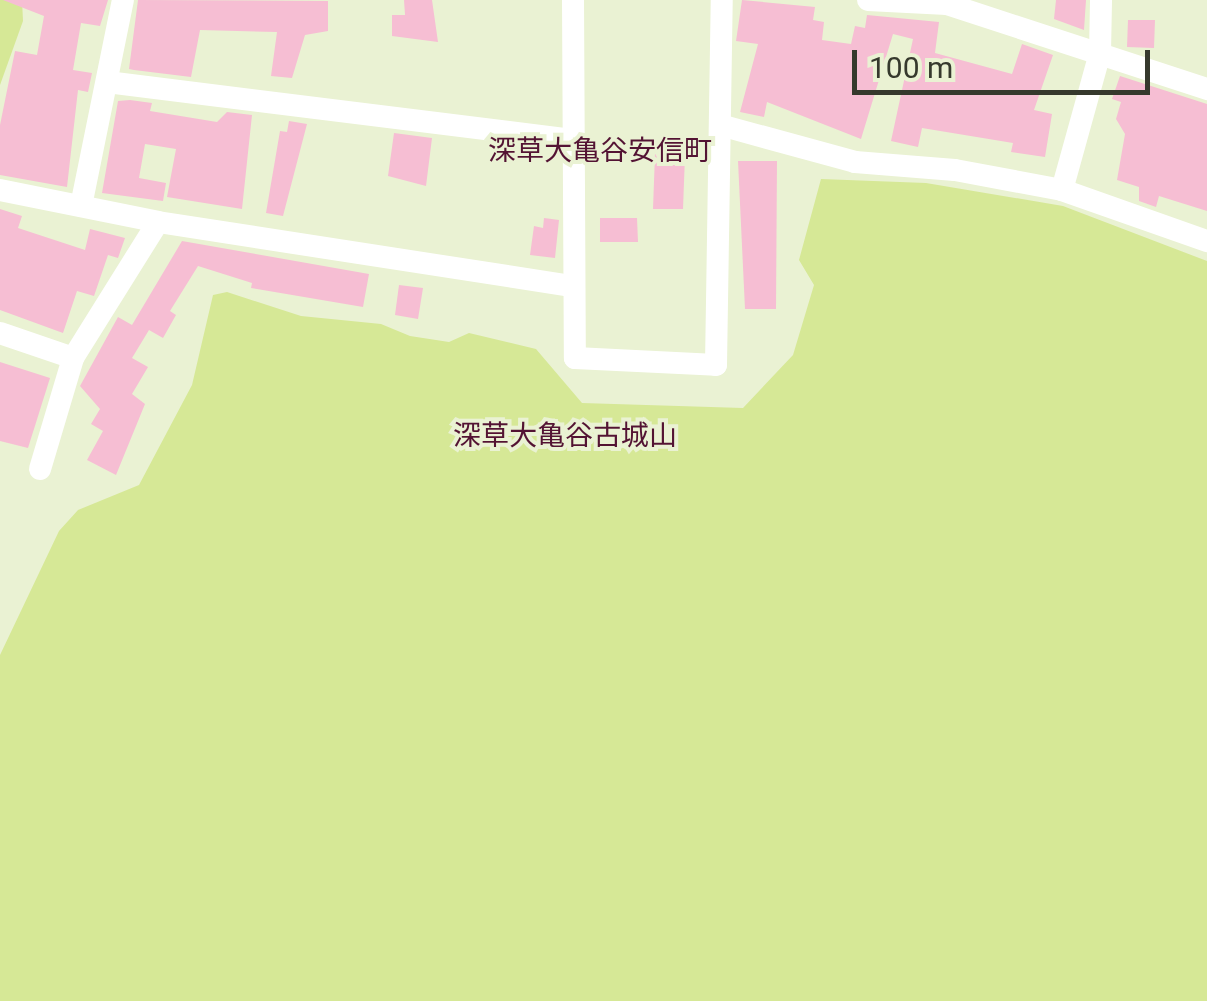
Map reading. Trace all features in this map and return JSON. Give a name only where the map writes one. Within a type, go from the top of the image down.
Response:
[{"type":"street","points":[[81,206],[123,0]]},
{"type":"street","points":[[574,0],[575,358],[716,365],[722,0]]},
{"type":"street","points":[[868,0],[947,2],[1207,88]]},
{"type":"street","points":[[1062,190],[1100,53],[1101,0]]},
{"type":"street","points":[[107,82],[572,140]]},
{"type":"street","points":[[720,125],[855,162],[1062,190],[1207,241]]},
{"type":"street","points":[[0,190],[158,222],[572,286]]},
{"type":"street","points":[[40,470],[73,358],[158,222]]},
{"type":"street","points":[[0,333],[73,358]]},
{"type":"green space","points":[[0,0],[22,0],[23,21],[0,85]]},
{"type":"green space","points":[[821,179],[926,183],[1063,206],[1207,261],[1207,1001],[0,1001],[0,655],[59,531],[78,510],[139,485],[192,385],[213,295],[227,292],[301,316],[381,324],[410,336],[449,342],[469,333],[536,349],[582,403],[743,408],[793,355],[814,285],[799,260]]},
{"type":"building","points":[[3,0],[108,0],[100,26],[81,23],[73,70],[92,73],[88,92],[78,90],[67,187],[0,175],[0,125],[15,51],[37,55],[44,16]]},
{"type":"building","points":[[138,0],[328,1],[328,31],[305,35],[292,78],[271,76],[277,32],[200,30],[191,77],[134,70],[129,69]]},
{"type":"building","points":[[404,0],[432,0],[438,42],[392,36],[392,15],[405,15]]},
{"type":"building","points":[[742,0],[815,7],[813,20],[824,22],[822,40],[851,44],[855,26],[865,28],[867,15],[939,22],[935,53],[1012,74],[1022,44],[1053,55],[1034,110],[1052,114],[1045,157],[1011,152],[1013,143],[922,128],[918,147],[891,141],[913,39],[893,34],[861,139],[767,102],[764,117],[740,112],[758,44],[736,41]]},
{"type":"building","points":[[1056,0],[1086,0],[1084,30],[1054,19]]},
{"type":"building","points":[[1128,20],[1155,20],[1154,48],[1127,47]]},
{"type":"building","points":[[1120,76],[1207,104],[1207,211],[1159,196],[1156,207],[1139,201],[1139,187],[1117,180],[1125,134],[1116,119],[1121,102],[1112,99]]},
{"type":"building","points":[[118,101],[152,103],[150,111],[217,122],[227,112],[252,115],[242,209],[167,197],[176,149],[145,144],[139,178],[166,183],[163,201],[102,193]]},
{"type":"building","points":[[289,121],[307,124],[283,216],[266,213],[280,131],[287,132]]},
{"type":"building","points":[[394,133],[432,138],[426,186],[388,176]]},
{"type":"building","points":[[655,154],[685,155],[683,209],[653,209]]},
{"type":"building","points":[[738,161],[777,161],[776,309],[745,309]]},
{"type":"building","points":[[0,209],[22,216],[18,228],[85,250],[90,229],[125,238],[118,258],[108,255],[94,296],[77,291],[63,333],[0,310]]},
{"type":"building","points":[[544,218],[559,220],[555,258],[530,255],[534,226],[543,228]]},
{"type":"building","points":[[600,218],[637,218],[638,242],[600,242]]},
{"type":"building","points":[[182,241],[369,274],[363,307],[251,288],[252,283],[198,266],[170,311],[176,315],[163,338],[149,330],[132,358],[148,367],[132,394],[145,404],[116,475],[87,460],[103,431],[91,424],[100,409],[80,386],[118,317],[132,325]]},
{"type":"building","points":[[399,285],[423,288],[418,319],[395,315]]},
{"type":"building","points":[[0,362],[50,378],[28,448],[0,441]]},
{"type":"district","name":"深草大亀谷安信町","points":[[600,151]]},
{"type":"district","name":"深草大亀谷古城山","points":[[565,436]]}]
